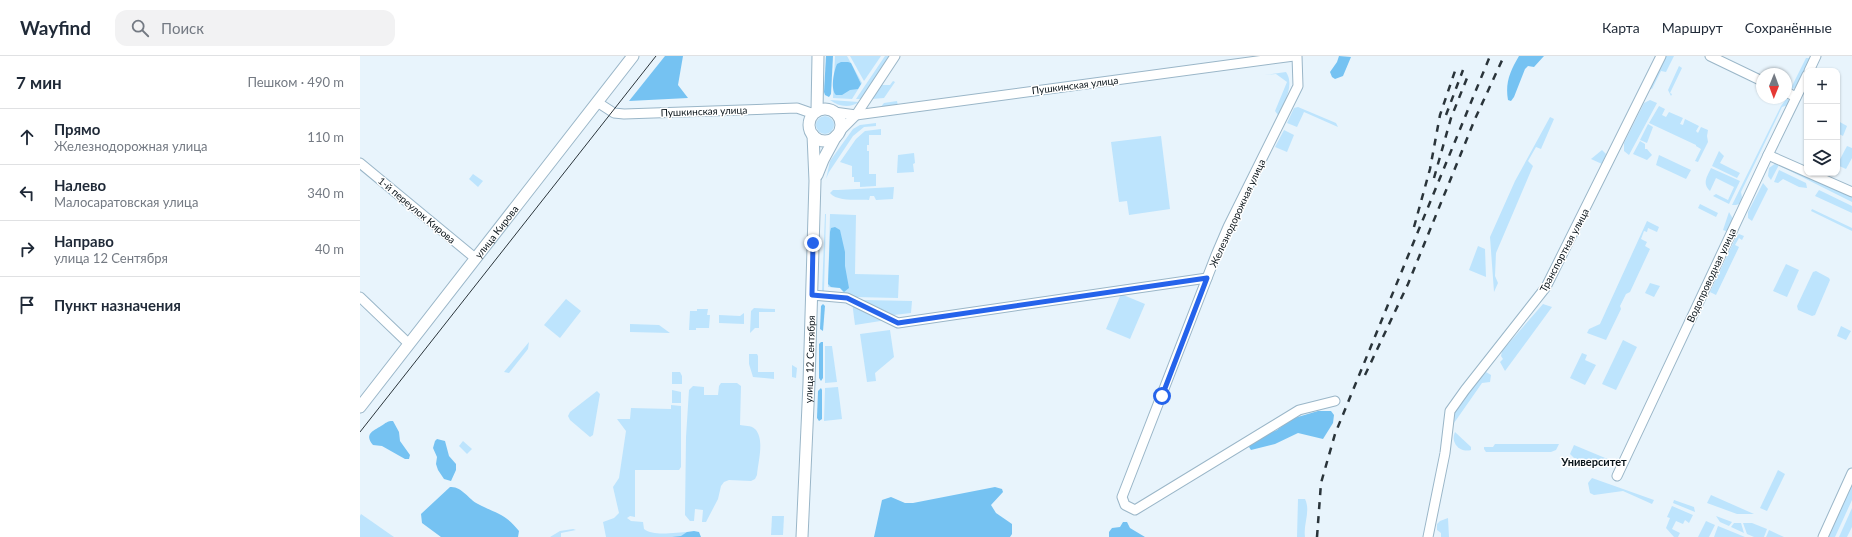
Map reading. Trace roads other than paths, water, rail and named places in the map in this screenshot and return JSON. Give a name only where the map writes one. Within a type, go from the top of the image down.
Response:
[{"type":"main road","name":"улица Кирова","points":[[360,407],[474,258],[633,56]]},
{"type":"main road","points":[[816,113],[818,56]]},
{"type":"main road","points":[[823,110],[834,112],[840,120],[838,134],[831,140],[824,141],[818,139],[813,135],[809,127],[811,118],[816,113],[823,110]]},
{"type":"main road","name":"улица 12 Сентября","points":[[816,181],[823,160],[838,134]]},
{"type":"main road","name":"улица 12 Сентября","points":[[802,537],[816,181],[813,135]]},
{"type":"street","points":[[838,134],[856,115],[896,56]]},
{"type":"street","name":"Пушкинская улица","points":[[834,112],[856,115],[1296,56]]},
{"type":"street","name":"Железнодорожная улица","points":[[1296,56],[1298,86],[1228,228],[1207,278],[1122,497],[1125,505],[1136,510],[1299,410],[1334,401]]},
{"type":"street","name":"Транспортная улица","points":[[1428,537],[1446,453],[1450,411],[1546,287],[1661,56]]},
{"type":"street","points":[[1710,56],[1756,78]]},
{"type":"street","points":[[1810,68],[1816,56]]},
{"type":"street","name":"Водопроводная улица","points":[[1617,476],[1804,81]]},
{"type":"street","points":[[1792,95],[1796,97]]},
{"type":"street","name":"Пушкинская улица","points":[[597,102],[614,113],[624,114],[797,108],[816,113]]},
{"type":"street","points":[[1768,155],[1852,192]]},
{"type":"street","name":"1-й переулок Кирова","points":[[360,163],[474,258]]},
{"type":"street","points":[[812,295],[847,298],[898,323],[1207,278]]},
{"type":"street","points":[[360,297],[408,343]]},
{"type":"street","points":[[1823,537],[1852,473]]},
{"type":"tram line","points":[[360,432],[656,56]]},
{"type":"railway","points":[[1317,537],[1321,483],[1335,434],[1490,56]]},
{"type":"railway","points":[[1365,375],[1408,284],[1475,119],[1504,56]]},
{"type":"railway","points":[[1414,227],[1430,169],[1440,115],[1456,68]]},
{"type":"railway","points":[[1446,115],[1463,70]]},
{"type":"railway","points":[[1434,178],[1451,118],[1469,73]]},
{"type":"district","name":"Университет","points":[[1594,461]]}]
